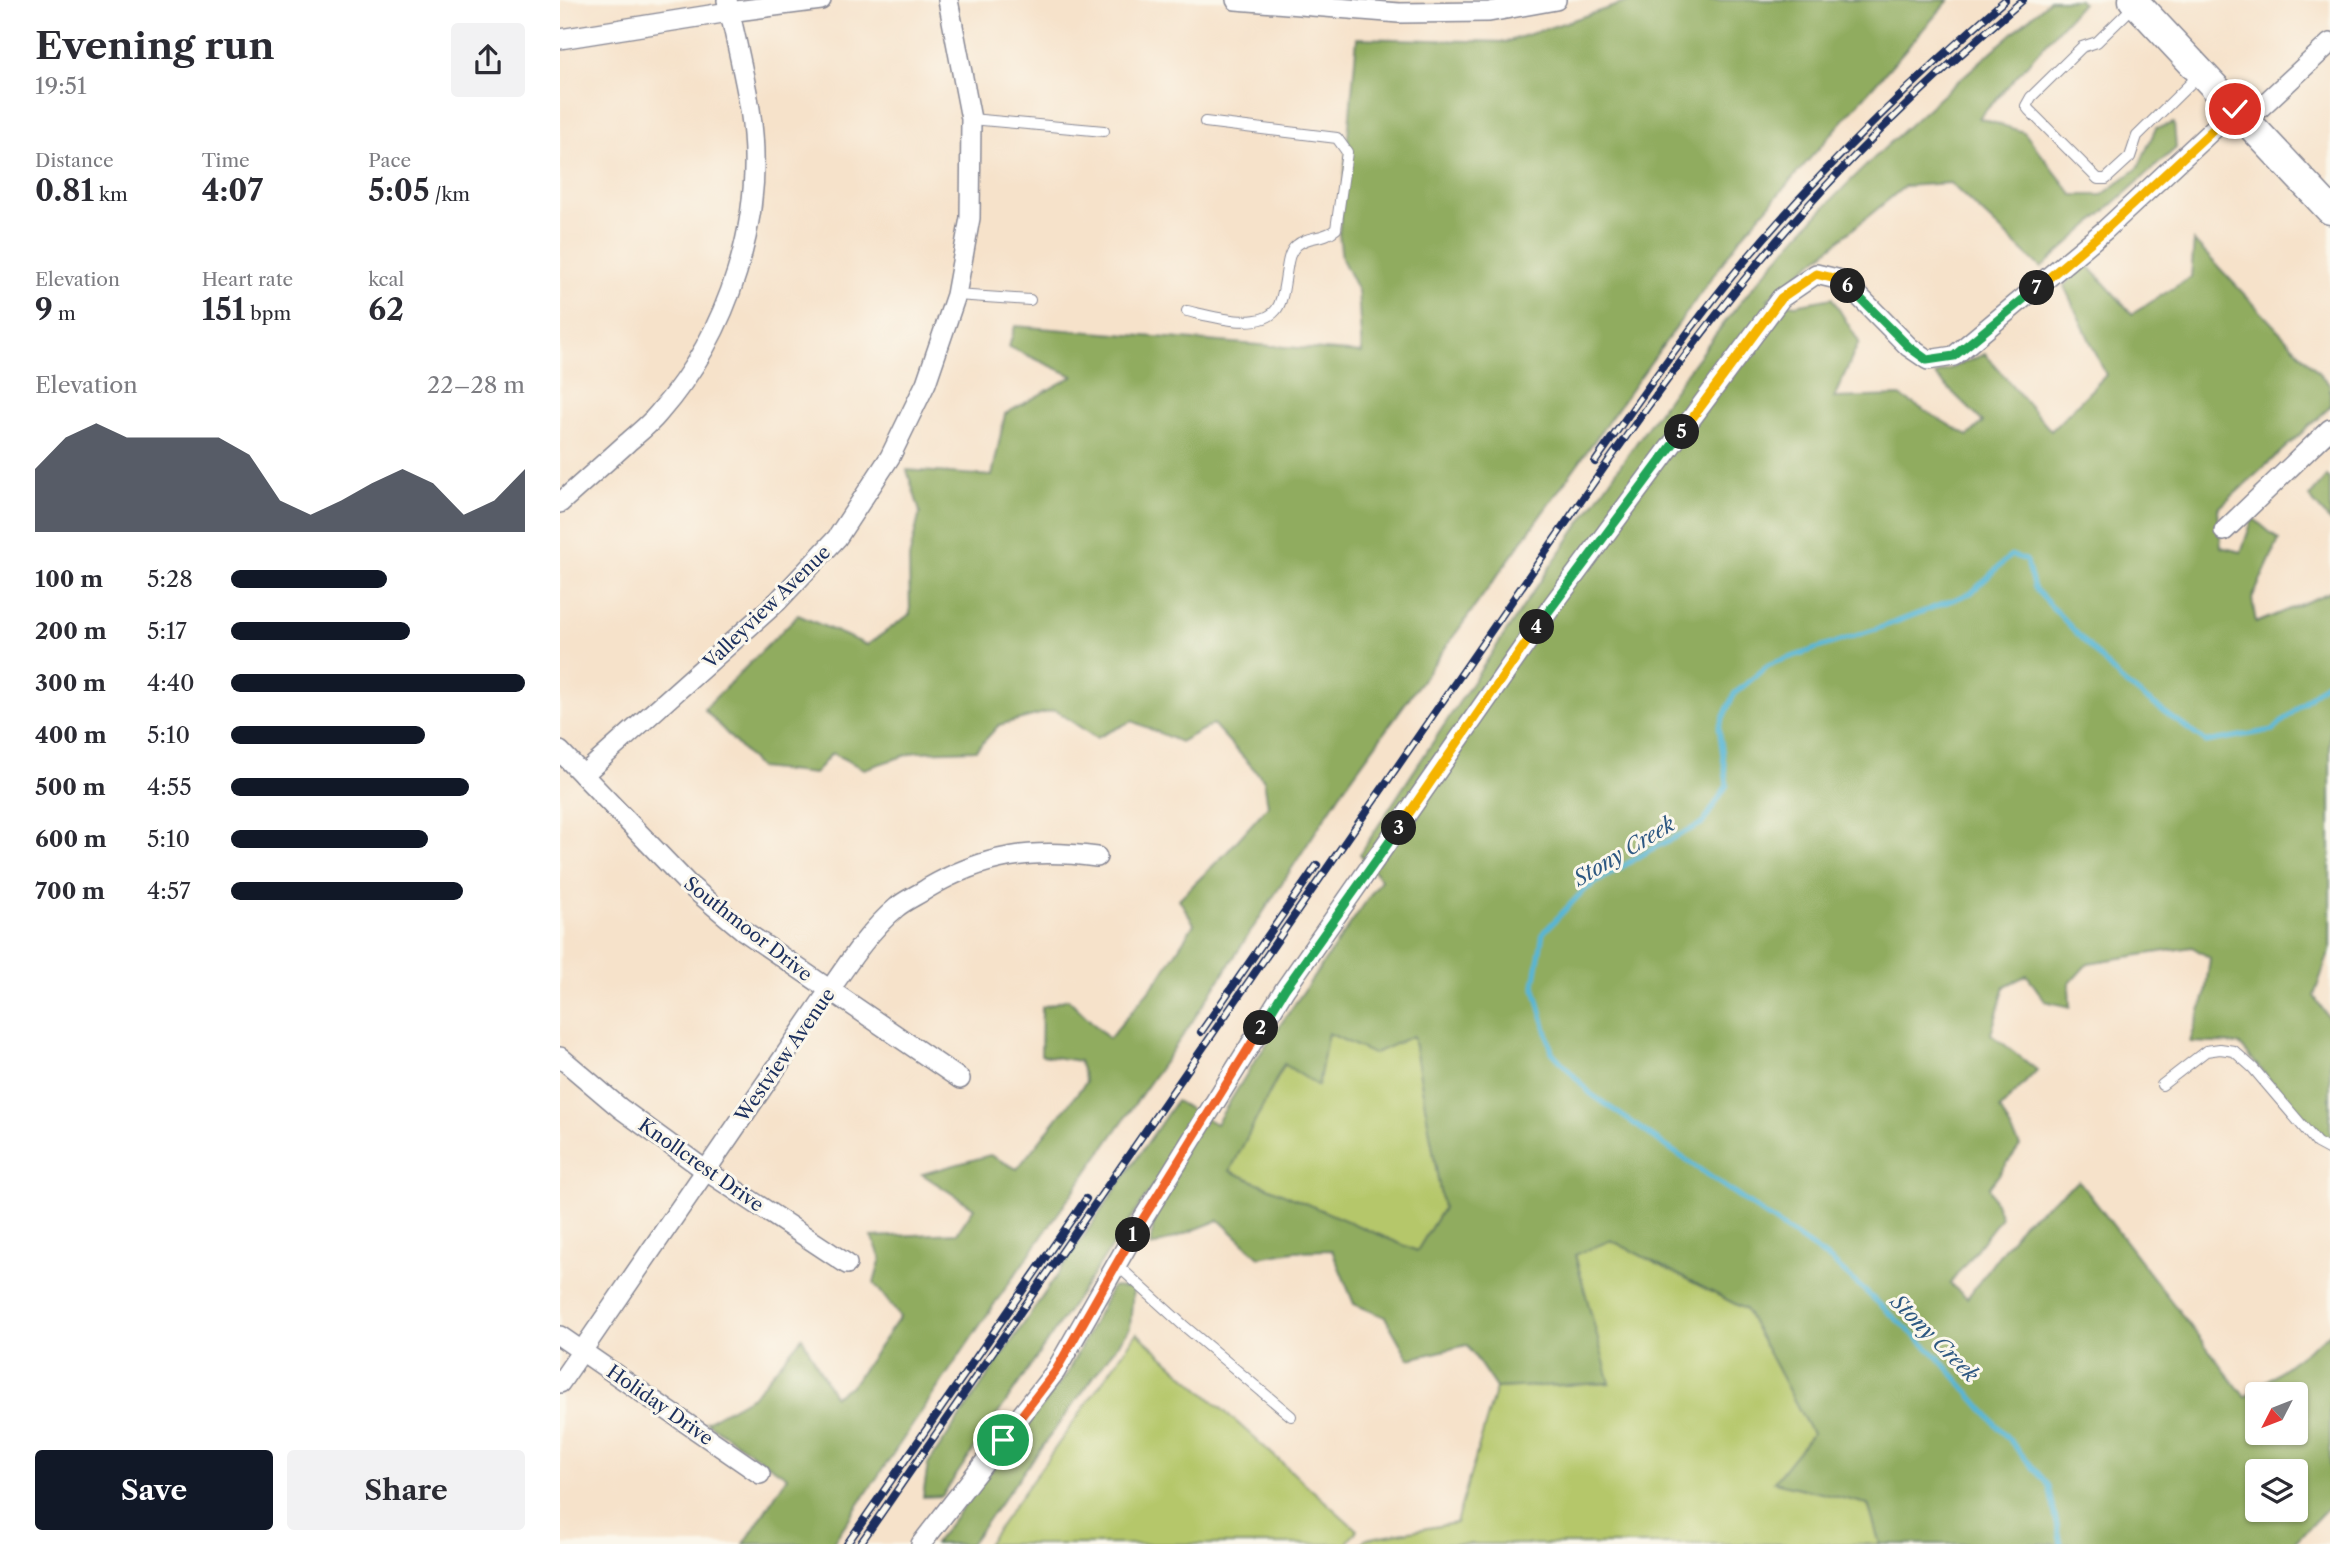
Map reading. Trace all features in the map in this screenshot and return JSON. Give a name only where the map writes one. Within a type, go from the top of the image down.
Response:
[{"type":"main road","points":[[2135,2],[2330,210]]},
{"type":"street","points":[[560,39],[728,6],[821,0]]},
{"type":"street","name":"Valleyview Avenue","points":[[583,775],[778,601],[837,538],[890,457],[926,383],[956,295],[970,218],[971,119],[948,0]]},
{"type":"street","points":[[1236,0],[1399,13],[1489,12],[1556,0]]},
{"type":"street","points":[[560,503],[657,416],[691,372],[719,321],[737,270],[750,214],[753,160],[750,110],[728,6]]},
{"type":"street","points":[[921,1544],[1055,1372],[1116,1265],[1285,989],[1552,606],[1781,298],[1816,274],[1837,279],[1852,289],[1909,347],[1927,360],[1954,356],[2240,115],[2330,43]]},
{"type":"street","points":[[2224,531],[2330,429]]},
{"type":"street","name":"Southmoor Drive","points":[[560,751],[688,884],[744,930],[960,1079]]},
{"type":"street","name":"Westview Avenue","points":[[560,1383],[864,941],[897,907],[958,870],[1018,854],[1063,852],[1097,857]]},
{"type":"street","name":"Knollcrest Drive","points":[[560,1058],[620,1108],[705,1170],[847,1264]]},
{"type":"street","name":"Holiday Drive","points":[[560,1336],[760,1474]]},
{"type":"lane","points":[[2135,2],[2097,41],[2082,47],[2027,101],[2029,110],[2098,179],[2106,179],[2130,157],[2137,136],[2201,73]]},
{"type":"lane","points":[[971,119],[1104,131]]},
{"type":"lane","points":[[1187,312],[1238,321],[1263,320],[1276,310],[1283,293],[1289,255],[1298,244],[1311,238],[1328,236],[1336,229],[1347,152],[1337,138],[1205,122]]},
{"type":"lane","points":[[956,295],[1030,300]]},
{"type":"lane","points":[[2162,1085],[2206,1051],[2234,1051],[2253,1068],[2317,1143],[2330,1150]]},
{"type":"lane","points":[[1116,1265],[1291,1416]]},
{"type":"green space","points":[[1633,0],[1949,0],[1741,237],[1340,794],[1186,1031],[993,1306],[832,1544],[744,1544],[787,1477],[706,1422],[754,1395],[802,1337],[834,1396],[852,1385],[900,1317],[874,1283],[881,1258],[872,1237],[957,1233],[974,1208],[922,1174],[990,1155],[1017,1169],[1086,1082],[1079,1061],[1041,1055],[1042,1007],[1068,999],[1109,1039],[1160,977],[1194,924],[1179,899],[1227,852],[1268,806],[1264,780],[1213,724],[1180,742],[1132,721],[1096,738],[1055,710],[999,725],[976,750],[916,752],[864,769],[832,753],[814,774],[759,768],[704,709],[798,615],[867,645],[910,614],[909,558],[920,512],[907,470],[992,476],[1005,414],[1073,376],[1009,347],[1015,326],[1362,353],[1358,291],[1342,259],[1339,234],[1357,38],[1506,42]]},
{"type":"green space","points":[[2050,0],[2079,0],[2082,3],[1979,118],[2024,132],[2073,195],[2102,195],[2138,168],[2156,128],[2174,123],[2176,148],[2041,268],[1950,183],[1905,186],[1768,299],[1795,305],[1832,298],[1859,342],[1834,398],[1900,396],[1968,436],[1983,422],[1935,375],[1985,354],[2051,431],[2106,375],[2064,286],[2086,263],[2132,314],[2191,277],[2194,241],[2330,385],[2330,407],[2218,509],[2221,547],[2241,552],[2253,518],[2279,540],[2252,599],[2256,623],[2330,592],[2330,950],[2314,996],[2330,1020],[2330,1140],[2313,1130],[2239,1044],[2190,1042],[2205,995],[2210,958],[2192,947],[2088,963],[2069,984],[2070,1007],[2045,1001],[2027,975],[2005,986],[1991,1034],[2037,1070],[2000,1109],[2020,1146],[1989,1188],[2001,1217],[1950,1284],[1967,1298],[2024,1222],[2079,1181],[2245,1397],[2245,1446],[2308,1446],[2308,1382],[2265,1382],[2330,1333],[2330,1505],[2293,1544],[1880,1544],[1868,1504],[1774,1482],[1812,1434],[1745,1309],[1611,1240],[1575,1255],[1610,1383],[1496,1388],[1467,1345],[1409,1359],[1385,1317],[1354,1304],[1332,1250],[1294,1251],[1259,1257],[1219,1220],[1151,1247],[1158,1179],[942,1496],[923,1497],[928,1464],[1176,1101],[1216,1124],[1253,1064],[1381,880],[1360,854],[1548,570],[1695,361],[1738,305],[1815,217],[1879,153]],"holes":[[[1328,1033],[1373,1054],[1413,1036],[1443,1208],[1417,1251],[1230,1171],[1284,1064],[1318,1086]]]},
{"type":"green space","points":[[2327,476],[2330,479],[2330,521],[2309,497]]},
{"type":"green space","points":[[1328,1033],[1413,1035],[1443,1208],[1417,1251],[1229,1171],[1285,1064]]},
{"type":"green space","points":[[1611,1240],[1745,1309],[1813,1434],[1774,1482],[1868,1504],[1880,1544],[1361,1544],[1365,1539],[1456,1523],[1496,1388],[1609,1383],[1575,1254]]},
{"type":"green space","points":[[1112,1287],[1133,1288],[1130,1328],[970,1544],[934,1544],[1065,1377]]},
{"type":"green space","points":[[1137,1333],[1357,1530],[1346,1544],[987,1544]]},
{"type":"waterway","name":"Stony Creek","points":[[2061,1544],[2049,1486],[1938,1357],[1833,1262],[1591,1094],[1552,1052],[1534,985],[1543,933],[1584,890],[1648,851],[1703,823],[1727,785],[1719,727],[1734,694],[1770,664],[1888,625],[1971,593],[2011,555],[2026,560],[2034,588],[2123,682],[2206,742],[2273,730],[2330,679]]},
{"type":"railway","points":[[1595,462],[1700,317],[1768,234],[1865,130],[2005,0]]},
{"type":"railway","points":[[860,1544],[1603,469],[1681,362],[1763,257],[1823,189],[1920,92],[2023,0]]},
{"type":"railway","points":[[1201,1032],[1317,865]]},
{"type":"railway","points":[[847,1544],[1086,1199]]},
{"type":"route","points":[[1003,1440],[1055,1372],[1139,1226],[1285,989],[1552,606],[1781,298],[1816,274],[1837,279],[1852,289],[1909,347],[1927,360],[1954,356],[2105,230],[2235,109]]}]
